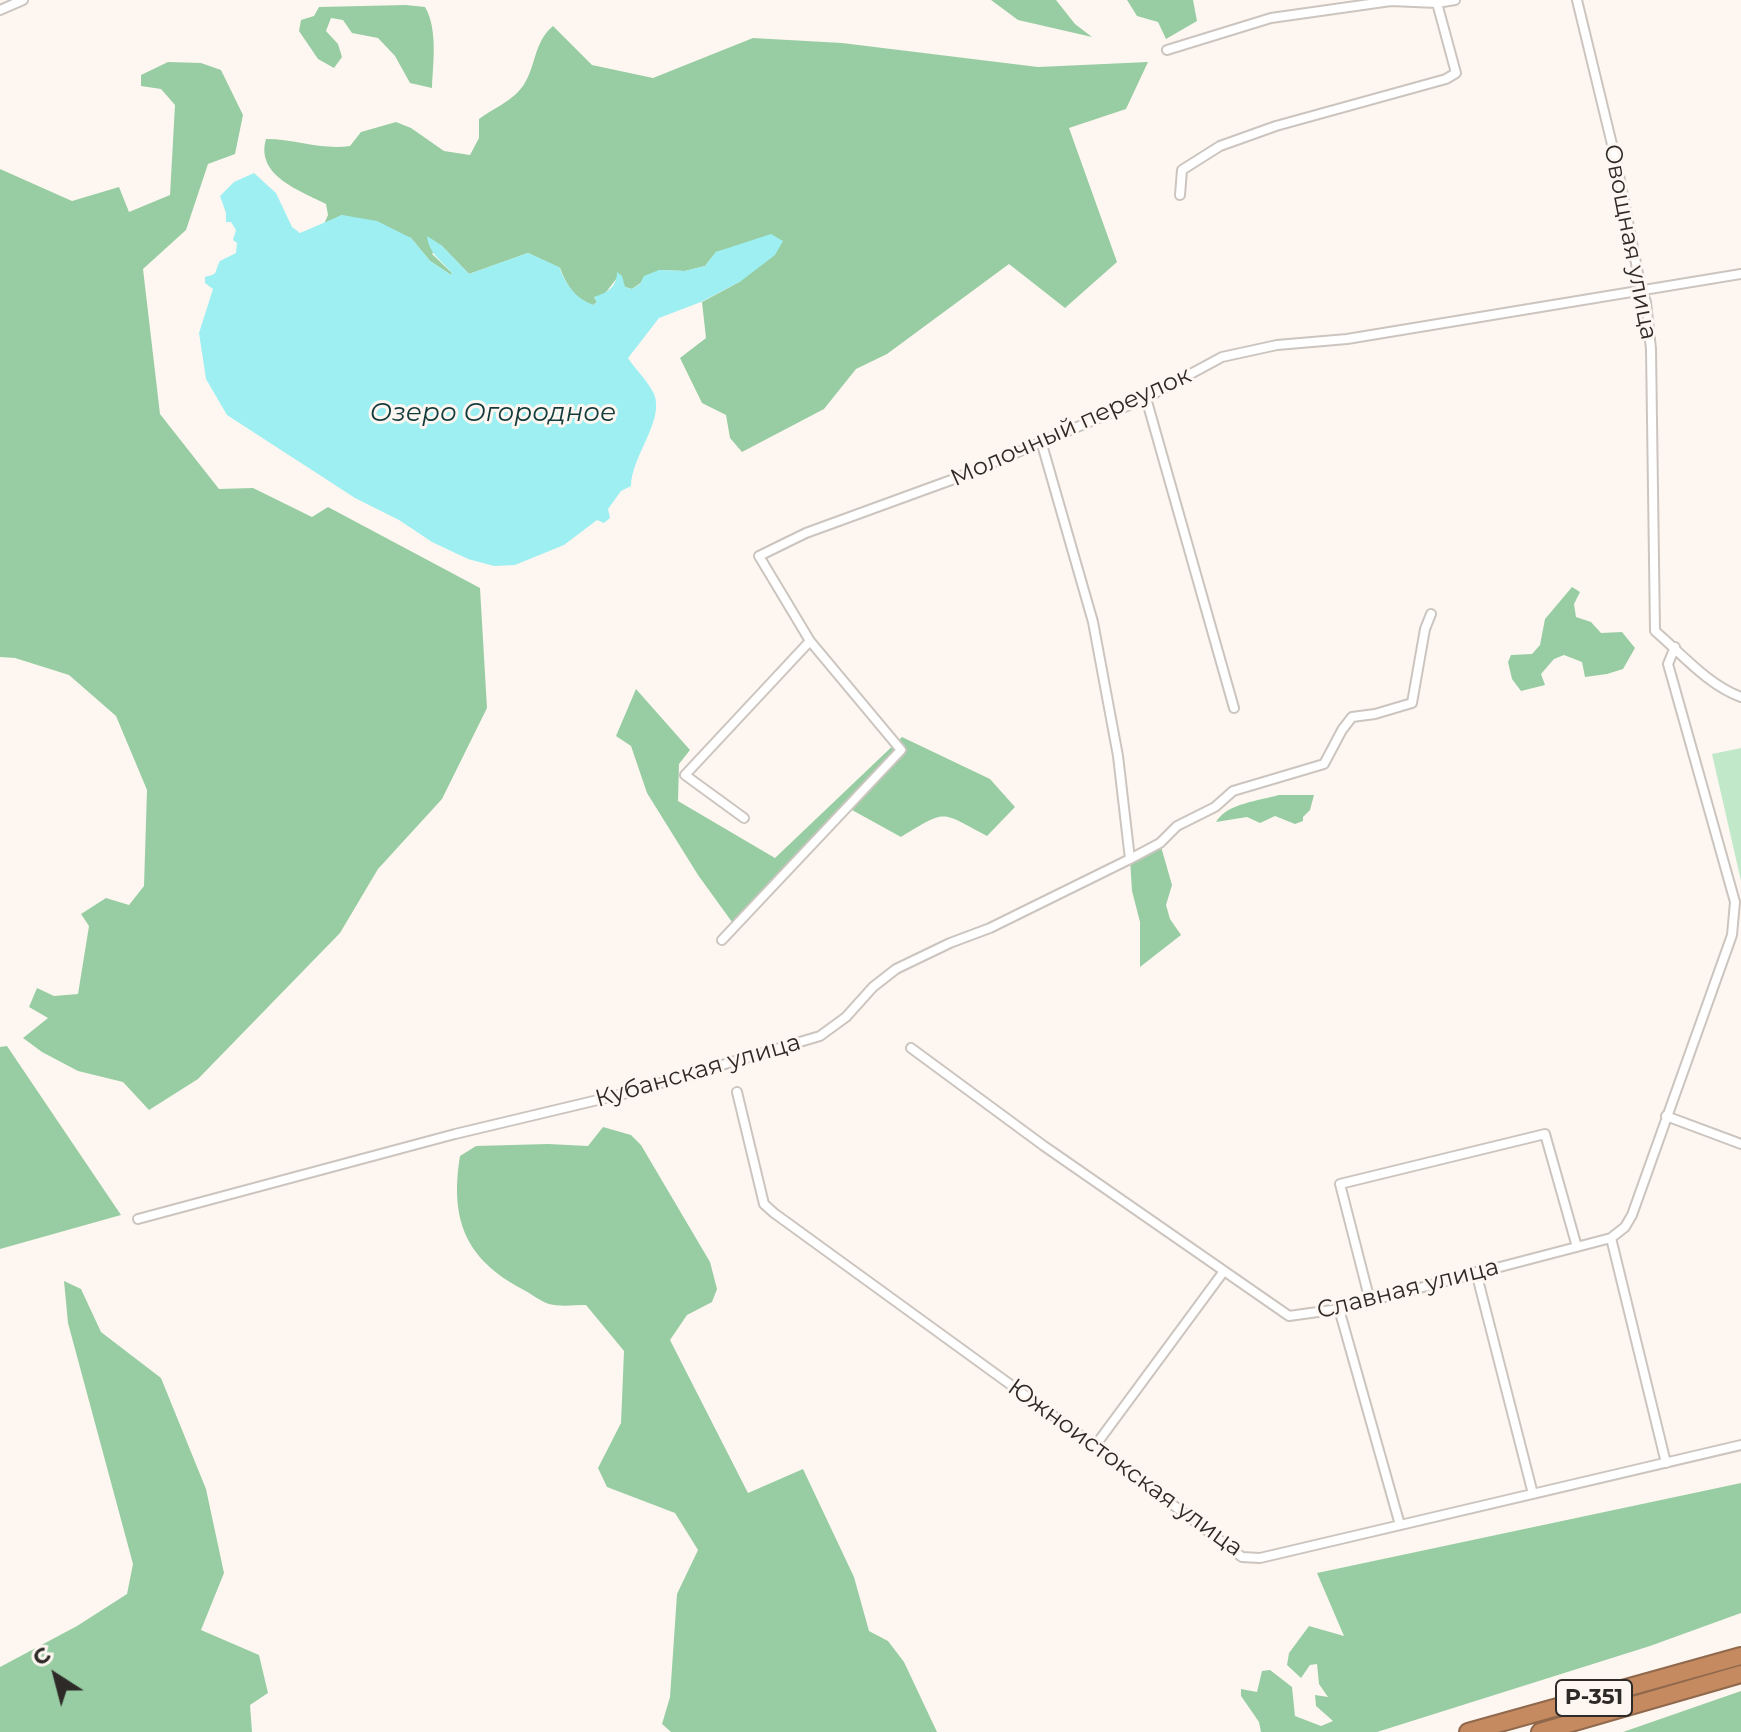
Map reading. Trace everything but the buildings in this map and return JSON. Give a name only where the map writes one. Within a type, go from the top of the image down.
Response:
[{"type":"highway","name":"Р-351","points":[[1468,1732],[1741,1656]]},
{"type":"highway","name":"Р-351","points":[[1540,1732],[1741,1674]]},
{"type":"street","points":[[0,10],[23,0]]},
{"type":"street","points":[[1167,50],[1271,18],[1372,2],[1437,3],[1455,0]]},
{"type":"street","name":"Овощная улица","points":[[1577,0],[1646,302],[1651,349],[1655,631],[1675,647]]},
{"type":"street","points":[[1180,195],[1182,170],[1220,146],[1276,126],[1446,79],[1456,73],[1437,3]]},
{"type":"street","name":"Молочный переулок","points":[[810,641],[759,556],[806,533],[929,489],[1146,398],[1222,357],[1277,345],[1347,339],[1741,274]]},
{"type":"street","points":[[1146,398],[1234,708]]},
{"type":"street","points":[[1041,441],[1093,622],[1118,756],[1130,859]]},
{"type":"street","name":"Кубанская улица","points":[[138,1219],[455,1134],[627,1093],[820,1036],[846,1017],[873,987],[896,969],[990,928],[1130,859],[1160,843],[1177,826],[1215,807],[1233,791],[1324,764],[1352,717],[1412,703],[1425,629],[1431,614]]},
{"type":"street","points":[[722,940],[901,750],[810,641],[685,775],[744,818]]},
{"type":"street","points":[[1666,1463],[1611,1238],[1625,1227],[1632,1215],[1732,935],[1735,902],[1668,664],[1675,647],[1726,691],[1741,697]]},
{"type":"street","name":"Славная улица","points":[[911,1048],[1044,1146],[1289,1316],[1339,1309],[1611,1238]]},
{"type":"street","name":"Южноистокская улица","points":[[737,1092],[764,1204],[1246,1559],[1741,1445]]},
{"type":"street","points":[[1666,1116],[1741,1144]]},
{"type":"street","points":[[1370,1301],[1340,1184],[1545,1134],[1577,1247]]},
{"type":"street","points":[[1095,1446],[1224,1271]]},
{"type":"street","points":[[1476,1272],[1533,1494]]},
{"type":"street","points":[[1339,1309],[1400,1525]]},
{"type":"green space","points":[[991,0],[1056,0],[1075,24],[1092,37],[1018,20]]},
{"type":"green space","points":[[1127,0],[1193,0],[1197,21],[1166,39],[1158,22],[1137,16]]},
{"type":"green space","points":[[319,7],[425,7],[432,25],[432,88],[410,83],[395,56],[378,38],[352,33],[343,20],[331,18],[326,31],[338,44],[342,57],[334,68],[318,59],[299,31],[301,20],[314,16]]},
{"type":"green space","points":[[553,26],[592,65],[653,78],[753,38],[842,43],[1038,67],[1148,62],[1126,109],[1069,128],[1117,262],[1065,308],[1009,264],[887,354],[856,369],[824,409],[742,452],[730,438],[726,415],[702,403],[680,358],[706,338],[702,302],[741,281],[737,246],[716,252],[705,266],[685,271],[659,270],[632,289],[625,287],[617,278],[603,296],[594,297],[597,302],[593,305],[572,291],[560,268],[528,253],[469,274],[441,245],[432,254],[451,275],[430,261],[411,238],[342,215],[324,224],[328,215],[326,204],[282,180],[267,163],[264,152],[266,139],[328,147],[350,146],[361,132],[396,122],[411,128],[444,151],[470,155],[479,138],[479,119],[517,93],[528,77],[541,41]]},
{"type":"green space","points":[[168,62],[201,63],[221,70],[243,115],[235,154],[208,164],[186,230],[143,269],[160,414],[219,489],[253,488],[312,517],[328,507],[480,588],[487,708],[442,799],[378,869],[340,933],[198,1079],[149,1110],[123,1082],[78,1071],[23,1038],[48,1018],[29,1007],[37,988],[54,996],[78,994],[89,926],[81,914],[106,898],[129,905],[144,886],[147,790],[116,716],[69,675],[15,658],[0,657],[0,169],[72,201],[119,187],[129,212],[170,195],[175,105],[161,89],[141,86],[141,75]]},
{"type":"green space","points":[[1572,587],[1580,592],[1574,604],[1576,617],[1591,622],[1601,633],[1622,632],[1635,648],[1623,669],[1585,677],[1582,662],[1564,655],[1554,659],[1541,674],[1545,685],[1521,691],[1512,679],[1508,662],[1511,655],[1532,654],[1540,645],[1545,619]]},
{"type":"green space","points":[[636,689],[690,750],[679,764],[678,801],[775,858],[902,737],[990,779],[1015,807],[987,836],[944,817],[936,818],[901,837],[852,810],[732,922],[698,875],[647,793],[631,746],[616,736]]},
{"type":"green space","points":[[1741,748],[1741,881],[1712,754]]},
{"type":"green space","points":[[1279,795],[1314,795],[1303,821],[1295,824],[1275,816],[1260,823],[1247,817],[1216,822],[1235,807]]},
{"type":"green space","points":[[1160,843],[1172,885],[1166,905],[1170,919],[1181,935],[1140,967],[1140,922],[1132,891],[1130,859]]},
{"type":"green space","points":[[7,1046],[121,1215],[0,1249],[0,1047]]},
{"type":"green space","points":[[603,1127],[631,1135],[641,1145],[710,1262],[717,1289],[712,1302],[687,1315],[670,1340],[748,1493],[803,1469],[854,1577],[869,1631],[888,1641],[904,1662],[937,1732],[671,1732],[662,1724],[670,1697],[677,1594],[698,1550],[675,1513],[607,1487],[598,1468],[621,1423],[624,1351],[586,1305],[546,1303],[486,1264],[466,1234],[457,1199],[460,1156],[476,1146],[588,1146]]},
{"type":"green space","points":[[64,1281],[81,1289],[101,1332],[161,1378],[206,1489],[224,1573],[201,1630],[259,1655],[268,1693],[250,1705],[252,1732],[0,1732],[0,1667],[77,1626],[127,1594],[133,1564],[68,1323]]},
{"type":"green space","points":[[1741,1483],[1741,1613],[1650,1646],[1377,1732],[1261,1732],[1259,1722],[1241,1696],[1241,1689],[1257,1692],[1262,1671],[1270,1670],[1292,1687],[1295,1716],[1321,1726],[1333,1721],[1316,1706],[1315,1695],[1328,1697],[1319,1684],[1317,1664],[1310,1665],[1301,1678],[1287,1665],[1289,1653],[1309,1626],[1344,1636],[1317,1573]]},
{"type":"green space","points":[[1741,1691],[1741,1732],[1623,1732]]},
{"type":"water","name":"Озеро Огородное","points":[[254,173],[276,193],[292,227],[300,233],[342,215],[377,221],[411,238],[430,261],[451,275],[433,252],[427,236],[441,245],[469,274],[528,253],[559,267],[572,290],[593,305],[597,302],[594,297],[613,286],[617,272],[622,276],[625,287],[632,289],[640,284],[644,276],[659,270],[685,271],[705,266],[716,252],[771,234],[783,241],[775,255],[741,281],[701,302],[659,318],[628,358],[654,394],[655,415],[636,463],[631,486],[621,491],[608,509],[610,518],[604,523],[597,520],[564,545],[515,565],[494,566],[468,559],[432,542],[399,520],[355,498],[227,415],[206,379],[199,333],[213,289],[205,283],[205,277],[214,274],[220,261],[236,253],[237,243],[233,240],[236,230],[231,222],[226,222],[220,196],[234,182]]}]
